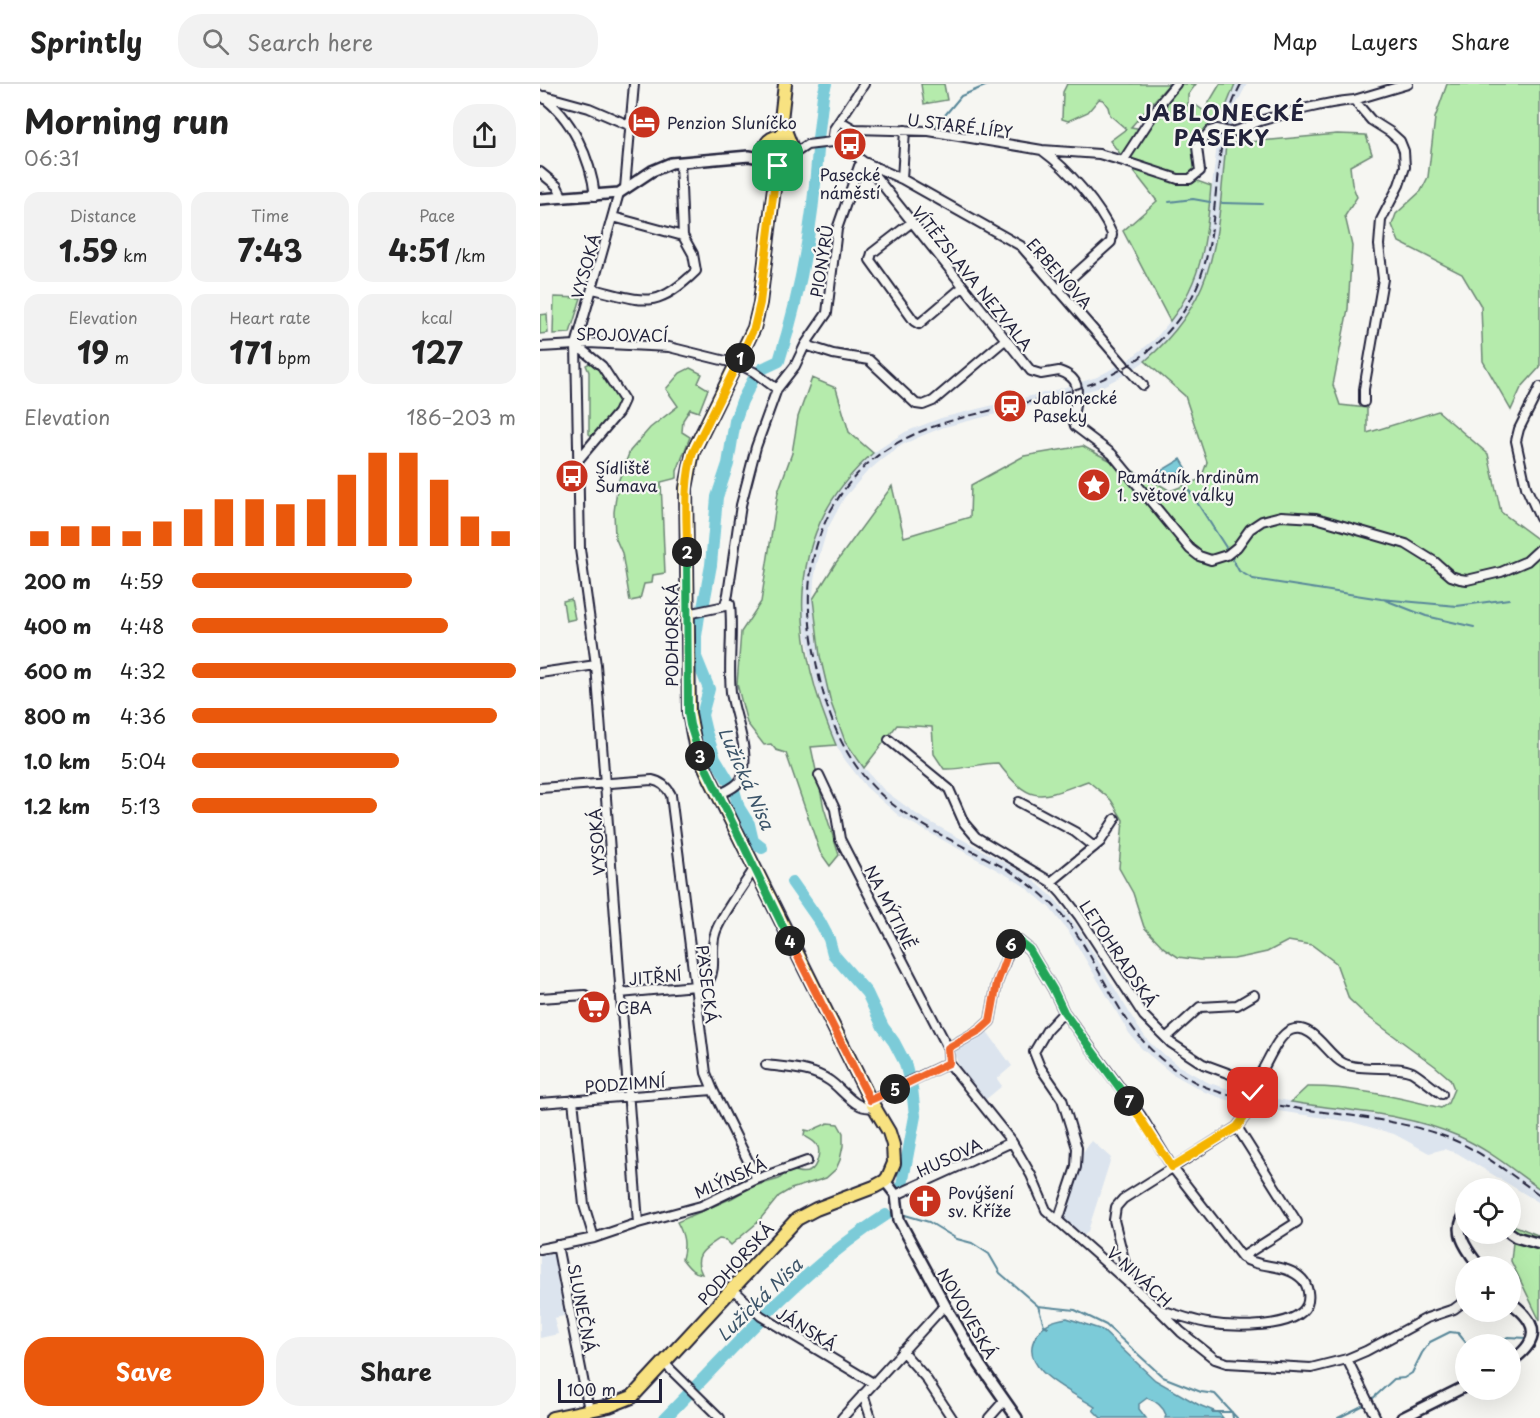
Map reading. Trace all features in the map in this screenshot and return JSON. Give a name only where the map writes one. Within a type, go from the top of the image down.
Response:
[{"type":"main road","points":[[785,84],[781,120],[788,150]]},
{"type":"main road","points":[[775,180],[764,153],[781,120]]},
{"type":"main road","points":[[769,142],[779,137],[788,150]]},
{"type":"main road","points":[[768,161],[776,166],[788,150]]},
{"type":"main road","name":"PODHORSKÁ","points":[[552,1418],[590,1414],[632,1397],[797,1219],[885,1181],[894,1163],[895,1154],[889,1132],[872,1104],[754,868],[722,793],[695,745],[690,725],[687,675],[689,466],[693,452],[754,328],[760,303],[775,180],[788,150]]},
{"type":"street","name":"VYSOKÁ","points":[[634,84],[622,191],[576,345],[580,549],[596,665],[638,1223]]},
{"type":"street","points":[[832,142],[834,129],[864,84]]},
{"type":"street","points":[[1123,160],[1176,84]]},
{"type":"street","points":[[1364,402],[1383,279],[1379,245],[1381,220],[1399,185],[1405,167],[1404,151],[1400,141],[1371,120],[1354,100],[1408,84]]},
{"type":"street","points":[[541,95],[589,108],[631,126]]},
{"type":"street","points":[[541,95],[570,126],[579,143],[593,182],[595,196]]},
{"type":"street","name":"U STARÉ LÍPY","points":[[840,121],[854,129],[929,131],[1042,150],[1099,154],[1178,179],[1190,179],[1200,171],[1197,147],[1210,131],[1217,129],[1236,132],[1257,122],[1314,106],[1354,100]]},
{"type":"street","points":[[788,150],[832,142],[845,146],[864,162],[902,179],[905,130]]},
{"type":"street","points":[[749,156],[769,142]]},
{"type":"street","points":[[1042,150],[1059,163],[1092,201],[1112,234],[1111,242],[1058,290]]},
{"type":"street","points":[[540,199],[595,196],[622,191],[652,171],[670,163],[749,156],[768,161]]},
{"type":"street","points":[[593,289],[650,301],[677,290],[696,271],[693,254],[684,236],[680,162]]},
{"type":"street","name":"VÍTĚZSLAVA NEZVALA","points":[[864,162],[1034,373],[1059,371],[1071,379],[1078,396],[1073,416],[1075,426],[1112,454],[1177,535],[1199,556],[1211,560],[1227,555],[1237,547],[1250,528],[1262,520],[1281,516],[1316,518],[1406,544],[1435,562],[1451,576],[1467,580],[1501,572],[1527,561],[1540,549]]},
{"type":"street","name":"PIONÝRŮ","points":[[722,793],[735,785],[741,778],[743,770],[741,727],[732,694],[730,604],[726,601],[741,505],[756,447],[777,389],[795,366],[805,345],[827,313],[837,229],[859,166],[864,162]]},
{"type":"street","points":[[540,172],[557,186],[563,198]]},
{"type":"street","name":"ERBENOVA","points":[[902,179],[1021,246],[1143,385]]},
{"type":"street","points":[[613,217],[684,236]]},
{"type":"street","points":[[912,222],[872,253],[870,260],[914,321],[919,324],[964,288]]},
{"type":"street","points":[[805,345],[833,354],[869,360],[916,404],[923,405],[933,400],[1006,339]]},
{"type":"street","name":"SPOJOVACÍ","points":[[540,347],[588,343],[669,347],[738,364]]},
{"type":"street","points":[[576,345],[602,366],[624,400],[618,413],[579,459]]},
{"type":"street","points":[[738,364],[757,374],[777,389]]},
{"type":"street","points":[[1540,387],[1519,429],[1516,441],[1526,487],[1540,518]]},
{"type":"street","points":[[687,614],[720,608],[726,601]]},
{"type":"street","points":[[540,673],[596,665]]},
{"type":"street","name":"LETOHRADSKÁ","points":[[889,740],[949,789],[964,823],[976,837],[1051,882],[1080,916],[1144,1016],[1166,1038],[1203,1064],[1241,1078],[1253,1090]]},
{"type":"street","name":"NA MÝTINĚ","points":[[819,775],[834,809],[840,839],[948,1048],[949,1063]]},
{"type":"street","name":"PASECKÁ","points":[[605,784],[652,780],[663,784],[668,790],[706,1073],[712,1090],[757,1179]]},
{"type":"street","points":[[540,788],[605,784]]},
{"type":"street","points":[[1018,802],[1075,832],[1094,847]]},
{"type":"street","points":[[1051,882],[1100,842],[1115,819]]},
{"type":"street","name":"JITŘNÍ","points":[[620,993],[694,986],[709,981],[714,972],[712,944],[715,931],[754,868]]},
{"type":"street","points":[[948,1048],[980,1030],[990,1021],[997,983],[1013,940],[1019,941],[1029,949],[1064,1012],[1141,1116],[1172,1167],[1242,1257],[1251,1263],[1289,1270],[1302,1278],[1307,1288],[1308,1300],[1302,1313],[1290,1320],[1231,1326],[1205,1323],[1158,1309]]},
{"type":"street","points":[[540,998],[585,995]]},
{"type":"street","points":[[1166,1038],[1200,1007],[1237,1005],[1254,995]]},
{"type":"street","points":[[1058,1221],[1076,1167],[1077,1148],[1062,1099],[1040,1067],[1034,1052],[1047,1030],[1064,1012]]},
{"type":"street","points":[[1130,1284],[1114,1220],[1116,1207],[1123,1199],[1237,1127],[1249,1111],[1253,1090],[1258,1079],[1281,1038],[1290,1030],[1302,1028],[1314,1036],[1335,1059],[1346,1065],[1410,1071],[1442,1094]]},
{"type":"street","points":[[766,1065],[814,1073],[828,1079],[866,1108],[949,1063]]},
{"type":"street","name":"V NIVÁCH","points":[[949,1063],[1012,1142],[1031,1175],[1046,1210],[1181,1332],[1215,1359],[1227,1363],[1311,1368],[1347,1359],[1427,1318],[1455,1308]]},
{"type":"street","name":"PODZIMNÍ","points":[[540,1103],[712,1090]]},
{"type":"street","points":[[573,1100],[584,1205],[594,1238]]},
{"type":"street","points":[[1237,1127],[1297,1222],[1242,1257]]},
{"type":"street","name":"HUSOVA","points":[[896,1195],[1012,1142]]},
{"type":"street","name":"MLÝNSKÁ","points":[[540,1249],[594,1238],[700,1206],[757,1179],[807,1161]]},
{"type":"street","points":[[885,1181],[896,1195]]},
{"type":"street","name":"NOVOVESKÁ","points":[[896,1195],[899,1220],[945,1305],[1004,1401],[1017,1418]]},
{"type":"street","points":[[1521,1238],[1540,1244]]},
{"type":"street","name":"SLUNEČNÁ","points":[[557,1245],[590,1414]]},
{"type":"street","name":"JÁNSKÁ","points":[[733,1289],[760,1316],[873,1383]]},
{"type":"street","points":[[842,1418],[945,1305]]},
{"type":"street","points":[[1521,1310],[1527,1314],[1534,1326],[1537,1343],[1521,1355]]},
{"type":"street","points":[[902,1351],[925,1377],[952,1418]]},
{"type":"street","points":[[1347,1359],[1376,1418]]},
{"type":"street","points":[[665,1364],[720,1418]]},
{"type":"street","points":[[1402,1418],[1455,1392]]},
{"type":"street","points":[[863,1394],[871,1418]]},
{"type":"street","points":[[989,1418],[1004,1401]]},
{"type":"shaded area","points":[[1235,84],[1247,84],[1237,103],[1229,131],[1211,266],[1194,306],[1169,339],[1128,373],[1101,387],[944,427],[900,446],[866,473],[844,498],[827,530],[814,580],[816,635],[831,703],[853,755],[884,790],[919,816],[1030,877],[1056,900],[1079,929],[1149,1042],[1177,1065],[1209,1083],[1246,1094],[1400,1119],[1439,1128],[1474,1144],[1540,1189],[1540,1203],[1521,1192],[1521,1178],[1498,1178],[1457,1153],[1444,1149],[1429,1153],[1394,1134],[1352,1122],[1278,1111],[1224,1099],[1205,1092],[1171,1073],[1142,1049],[1129,1033],[1071,935],[1049,907],[1008,876],[899,816],[866,787],[836,745],[814,679],[803,617],[804,579],[812,542],[836,493],[873,453],[905,432],[941,418],[1059,389],[1097,377],[1130,359],[1155,339],[1185,301],[1201,263],[1219,128]]},
{"type":"shaded area","points":[[986,1030],[1012,1066],[997,1079],[1002,1086],[985,1100],[959,1066],[952,1048]]},
{"type":"shaded area","points":[[1092,1141],[1111,1158],[1088,1231],[1083,1237],[1062,1219],[1083,1152]]},
{"type":"shaded area","points":[[553,1253],[564,1316],[554,1318],[558,1334],[540,1338],[540,1255]]},
{"type":"green space","points":[[921,84],[944,84],[947,100],[924,104]]},
{"type":"green space","points":[[1067,84],[1169,84],[1131,127],[1148,130],[1148,127],[1167,111],[1167,102],[1179,84],[1196,84],[1188,95],[1188,106],[1197,106],[1204,111],[1220,84],[1235,84],[1223,114],[1211,123],[1193,151],[1197,181],[1211,186],[1208,223],[1201,257],[1190,289],[1170,321],[1123,231],[1157,201],[1110,141],[1126,129],[1110,115],[1108,107],[1103,100],[1099,99],[1088,112],[1068,121],[1062,119],[1063,92]]},
{"type":"green space","points":[[1447,84],[1540,84],[1540,367],[1521,388],[1511,410],[1483,361],[1481,306],[1462,274],[1399,242],[1392,225],[1396,214],[1421,191],[1428,177],[1435,118]]},
{"type":"green space","points":[[1337,134],[1366,135],[1372,154],[1350,166],[1352,184],[1357,197],[1345,216],[1352,246],[1348,309],[1333,385],[1340,405],[1367,408],[1367,433],[1438,411],[1488,454],[1501,512],[1540,541],[1540,1189],[1480,1147],[1438,1128],[1376,1114],[1291,1102],[1307,1087],[1323,1087],[1374,1093],[1441,1108],[1448,1103],[1454,1089],[1450,1079],[1435,1066],[1367,1016],[1349,999],[1336,963],[1312,945],[1288,941],[1267,952],[1249,956],[1200,960],[1178,957],[1164,948],[1144,927],[1133,893],[1119,868],[1123,820],[1111,800],[1088,781],[1059,792],[1038,795],[1029,793],[1020,787],[998,763],[944,769],[934,754],[932,727],[897,725],[864,768],[845,741],[831,703],[820,656],[813,599],[835,564],[892,486],[904,537],[970,517],[971,485],[1024,456],[1083,446],[1170,491],[1201,479],[1207,462],[1185,396],[1145,361],[1170,337],[1188,313],[1201,288],[1216,235],[1226,144]]},
{"type":"green space","points":[[554,297],[581,298],[570,333],[553,334]]},
{"type":"green space","points":[[547,314],[548,333],[540,334],[540,315]]},
{"type":"green space","points":[[592,362],[599,368],[620,400],[615,411],[594,438],[589,434],[589,372],[586,365]]},
{"type":"green space","points":[[690,368],[702,374],[698,383],[708,389],[699,412],[690,409],[683,420],[682,432],[690,437],[677,471],[677,478],[661,482],[665,573],[653,575],[652,583],[644,584],[640,599],[630,601],[622,553],[615,537],[614,512],[618,482],[630,451],[650,428],[678,406],[666,389],[680,373]]},
{"type":"green space","points":[[812,378],[836,388],[849,432],[873,453],[843,485],[822,518],[809,554],[803,590],[804,628],[810,667],[821,706],[836,745],[811,747],[824,808],[839,855],[830,866],[820,852],[786,753],[776,750],[771,744],[764,745],[747,723],[737,684],[741,632],[761,602],[778,492],[792,453],[798,417]]},
{"type":"green space","points":[[571,599],[575,619],[566,621],[563,601]]},
{"type":"green space","points":[[828,1123],[838,1124],[843,1133],[843,1146],[836,1169],[826,1178],[791,1189],[779,1196],[757,1223],[731,1245],[726,1240],[719,1239],[709,1246],[701,1254],[698,1262],[702,1274],[690,1269],[682,1259],[684,1240],[677,1222],[732,1198],[751,1187],[779,1179],[790,1169],[800,1172],[810,1171],[817,1162],[819,1150],[815,1143],[804,1135],[805,1130],[810,1131]]},
{"type":"green space","points":[[1521,1228],[1540,1236],[1540,1321],[1521,1282],[1521,1256],[1512,1256],[1513,1244],[1521,1244]]},
{"type":"water","points":[[1181,459],[1187,469],[1168,481],[1161,471]]},
{"type":"water","points":[[1067,1318],[1102,1330],[1155,1380],[1199,1405],[1219,1413],[1223,1418],[1165,1418],[1165,1412],[1161,1406],[1147,1398],[1139,1404],[1139,1409],[1146,1418],[1101,1418],[1093,1410],[1095,1407],[1051,1379],[1034,1360],[1032,1348],[1042,1328],[1049,1323]]},
{"type":"waterway","name":"Lužická Nisa","points":[[818,139],[826,84]]},
{"type":"waterway","points":[[936,126],[961,96],[990,84]]},
{"type":"waterway","name":"Lužická Nisa","points":[[703,608],[711,565],[717,497],[728,464],[735,421],[754,378],[762,369],[779,361],[794,309],[809,231],[818,150]]},
{"type":"waterway","points":[[1169,202],[1193,199],[1210,202]]},
{"type":"waterway","points":[[1222,203],[1262,204]]},
{"type":"waterway","points":[[1178,473],[1227,549]]},
{"type":"waterway","points":[[1231,556],[1239,571],[1253,579],[1381,599],[1457,606],[1509,599]]},
{"type":"waterway","points":[[1385,600],[1426,616],[1474,627]]},
{"type":"waterway","name":"Lužická Nisa","points":[[699,616],[696,657],[709,689],[702,715],[706,732],[715,758],[734,790],[739,808],[749,824],[753,841],[762,848]]},
{"type":"waterway","name":"Lužická Nisa","points":[[792,882],[820,922],[829,939],[833,954],[867,993],[883,1027],[905,1063],[908,1075]]},
{"type":"waterway","name":"Lužická Nisa","points":[[902,1185],[915,1116],[912,1088]]},
{"type":"waterway","name":"Lužická Nisa","points":[[665,1418],[798,1284],[855,1236],[886,1215]]},
{"type":"waterway","points":[[905,1215],[929,1222],[957,1239],[972,1243],[989,1254],[1000,1273],[1038,1306],[1075,1310],[1106,1325],[1163,1377],[1201,1392],[1215,1394],[1237,1418]]},
{"type":"waterway","points":[[1038,1306],[1044,1325],[1048,1327]]},
{"type":"waterway","points":[[1370,1401],[1394,1379],[1404,1378],[1412,1373],[1430,1342],[1450,1332],[1459,1334]]},
{"type":"waterway","points":[[1521,1338],[1527,1338]]},
{"type":"waterway","points":[[1338,1418],[1366,1404]]},
{"type":"waterway","points":[[1212,1412],[1232,1412],[1233,1418]]},
{"type":"railway","points":[[1241,84],[1228,116],[1221,149],[1214,213],[1201,277],[1187,307],[1164,336],[1126,367],[1082,387],[942,424],[898,442],[860,471],[829,514],[817,544],[809,591],[812,639],[822,690],[839,736],[850,757],[865,777],[903,812],[1010,871],[1046,899],[1076,933],[1135,1031],[1167,1064],[1198,1083],[1238,1098],[1394,1123],[1435,1133],[1477,1152],[1540,1195]]},
{"type":"place","name":"Penzion Sluníčko","points":[[644,122]]},
{"type":"place","name":"Pasecké náměstí","points":[[850,144]]},
{"type":"place","name":"Jablonecké Paseky","points":[[1010,406]]},
{"type":"place","name":"Sídliště Šumava","points":[[572,476]]},
{"type":"place","name":"Památník hrdinům 1. světové války","points":[[1094,485]]},
{"type":"place","name":"CBA","points":[[594,1007]]},
{"type":"place","name":"Povýšení sv. Kříže","points":[[925,1201]]},
{"type":"district","name":"JABLONECKÉ PASEKY","points":[[1222,124]]},
{"type":"route","points":[[778,166],[783,164],[775,180],[760,303],[754,328],[693,452],[689,466],[687,488],[688,713],[695,745],[706,770],[870,1100],[949,1063],[948,1048],[980,1030],[990,1021],[997,983],[1013,940],[1019,941],[1029,949],[1064,1012],[1141,1116],[1172,1167],[1237,1127],[1249,1111],[1253,1093]]}]
